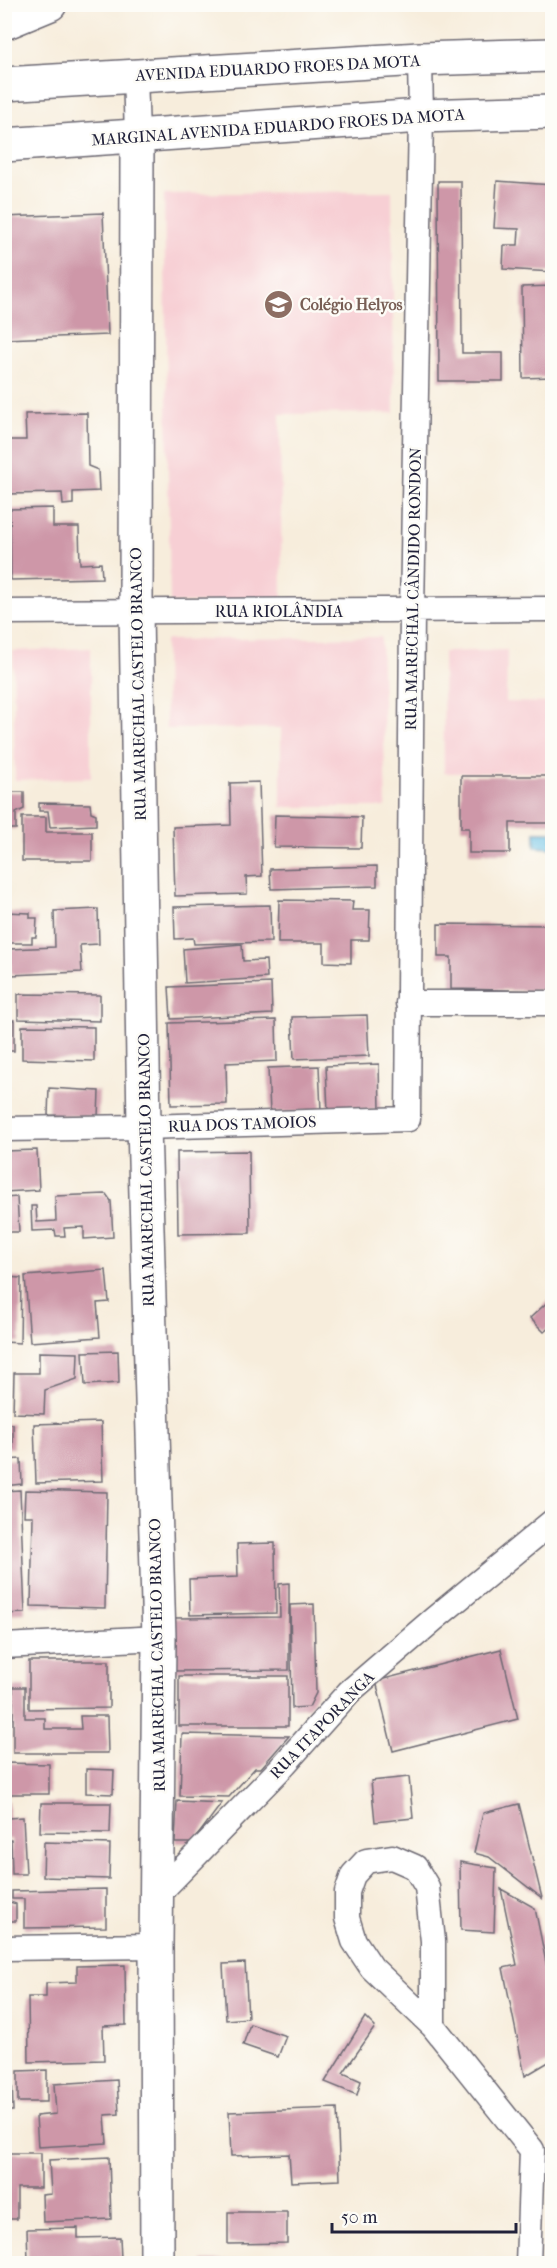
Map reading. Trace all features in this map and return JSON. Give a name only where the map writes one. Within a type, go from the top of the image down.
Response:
[{"type":"main road","points":[[4,5],[16,4]]},
{"type":"main road","points":[[4,23],[50,4]]},
{"type":"main road","name":"AVENIDA EDUARDO FROES DA MOTA","points":[[4,84],[135,75],[552,55]]},
{"type":"main road","name":"MARGINAL AVENIDA EDUARDO FROES DA MOTA","points":[[4,145],[421,116],[552,112]]},
{"type":"main road","name":"RUA MARECHAL CASTELO BRANCO","points":[[137,135],[136,611],[144,1127],[159,1638],[156,1946],[157,2264]]},
{"type":"street","name":"RUA MARECHAL CÂNDIDO RONDON","points":[[408,1119],[420,60]]},
{"type":"street","name":"RUA MARECHAL CASTELO BRANCO","points":[[135,75],[137,135]]},
{"type":"street","name":"RUA RIOLÂNDIA","points":[[4,612],[552,609]]},
{"type":"street","points":[[408,1003],[552,1003]]},
{"type":"street","name":"RUA DOS TAMOIOS","points":[[4,1129],[408,1119]]},
{"type":"street","name":"RUA ITAPORANGA","points":[[158,1894],[279,1770],[350,1692],[552,1522]]},
{"type":"street","points":[[4,1646],[159,1638]]},
{"type":"street","points":[[433,2026],[433,1941],[428,1887],[415,1867],[392,1857],[366,1861],[353,1875],[347,1892],[347,1918],[354,1941],[372,1968],[433,2026],[532,2150],[528,2264]]},
{"type":"street","points":[[4,1948],[156,1946]]},
{"type":"shaded area","name":"Colégio Helyos","points":[[392,191],[394,413],[280,414],[282,601],[170,603],[164,194]]},
{"type":"shaded area","points":[[381,637],[386,807],[281,807],[281,728],[166,729],[165,640]]},
{"type":"shaded area","points":[[91,648],[91,778],[15,780],[13,651]]},
{"type":"shaded area","points":[[507,650],[506,702],[552,703],[552,772],[444,773],[443,652]]},
{"type":"water","points":[[535,832],[552,832],[552,848],[535,847]]},
{"type":"building","points":[[438,181],[461,181],[462,353],[503,353],[503,381],[439,381]]},
{"type":"building","points":[[497,181],[552,185],[552,272],[503,269],[504,245],[518,245],[519,229],[494,228]]},
{"type":"building","points":[[103,213],[108,335],[4,339],[4,217]]},
{"type":"building","points":[[552,286],[552,377],[523,378],[522,287]]},
{"type":"building","points":[[87,413],[88,466],[98,470],[99,491],[73,492],[73,504],[63,505],[62,493],[5,494],[4,440],[26,440],[25,414]]},
{"type":"building","points":[[53,508],[53,527],[79,527],[80,564],[101,563],[102,578],[11,580],[10,509]]},
{"type":"building","points":[[4,759],[7,759],[7,786],[4,786]]},
{"type":"building","points":[[461,776],[552,776],[552,823],[510,823],[510,853],[469,853],[469,828],[461,828]]},
{"type":"building","points":[[259,782],[262,876],[246,877],[247,894],[175,896],[173,827],[231,825],[230,783]]},
{"type":"building","points":[[4,792],[24,792],[24,809],[16,813],[16,829],[4,829]]},
{"type":"building","points":[[39,803],[90,804],[91,812],[96,814],[96,825],[50,827],[48,811],[39,811]]},
{"type":"building","points":[[275,815],[362,817],[361,848],[274,847]]},
{"type":"building","points":[[22,817],[46,817],[46,832],[92,832],[92,861],[22,861]]},
{"type":"building","points":[[377,866],[377,886],[271,889],[270,869]]},
{"type":"building","points":[[279,900],[353,901],[352,910],[370,910],[369,940],[351,940],[351,963],[324,962],[324,943],[278,943]]},
{"type":"building","points":[[270,905],[271,942],[194,944],[193,938],[175,939],[174,907]]},
{"type":"building","points":[[98,909],[99,944],[80,945],[82,972],[11,975],[10,949],[55,947],[54,911]]},
{"type":"building","points":[[4,912],[30,913],[30,918],[37,918],[36,937],[32,937],[32,943],[6,943],[4,940]]},
{"type":"building","points":[[438,924],[552,925],[552,991],[451,989],[451,957],[438,957]]},
{"type":"building","points":[[242,944],[243,961],[266,960],[267,978],[185,983],[183,949]]},
{"type":"building","points":[[271,983],[272,1014],[171,1019],[169,987]]},
{"type":"building","points":[[18,994],[100,995],[100,1021],[18,1019]]},
{"type":"building","points":[[367,1015],[369,1056],[294,1059],[292,1017]]},
{"type":"building","points":[[4,1020],[14,1020],[14,1051],[4,1051]]},
{"type":"building","points":[[276,1020],[277,1061],[226,1063],[227,1104],[171,1105],[169,1023]]},
{"type":"building","points":[[22,1026],[94,1027],[94,1061],[22,1059]]},
{"type":"building","points":[[379,1064],[380,1110],[328,1112],[326,1066]]},
{"type":"building","points":[[319,1066],[321,1111],[270,1113],[268,1068]]},
{"type":"building","points":[[49,1088],[99,1091],[98,1117],[48,1115]]},
{"type":"building","points":[[37,1150],[39,1190],[4,1192],[4,1151]]},
{"type":"building","points":[[249,1151],[250,1233],[178,1234],[177,1152]]},
{"type":"building","points":[[106,1194],[111,1201],[113,1237],[84,1239],[84,1227],[64,1228],[65,1236],[56,1236],[55,1230],[32,1231],[31,1206],[36,1206],[37,1222],[56,1221],[55,1196]]},
{"type":"building","points":[[17,1197],[19,1232],[4,1232],[4,1198]]},
{"type":"building","points":[[106,1270],[109,1302],[97,1303],[100,1337],[30,1342],[25,1276]]},
{"type":"building","points":[[5,1277],[21,1278],[20,1343],[4,1342]]},
{"type":"building","points":[[552,1298],[552,1325],[544,1332],[530,1318]]},
{"type":"building","points":[[118,1351],[119,1383],[85,1385],[83,1352]]},
{"type":"building","points":[[39,1352],[78,1353],[77,1379],[45,1390],[44,1414],[13,1413],[14,1373],[39,1373]]},
{"type":"building","points":[[101,1422],[103,1481],[36,1483],[34,1424]]},
{"type":"building","points":[[4,1424],[13,1424],[13,1448],[4,1448]]},
{"type":"building","points":[[21,1459],[22,1484],[4,1486],[4,1460]]},
{"type":"building","points":[[20,1490],[25,1613],[4,1614],[4,1491]]},
{"type":"building","points":[[25,1490],[107,1492],[105,1608],[31,1606],[33,1516],[24,1516]]},
{"type":"building","points":[[275,1543],[276,1613],[190,1615],[189,1579],[238,1577],[237,1544]]},
{"type":"building","points":[[289,1583],[289,1670],[173,1671],[173,1618],[280,1617],[279,1584]]},
{"type":"building","points":[[314,1604],[316,1693],[309,1707],[292,1708],[290,1605]]},
{"type":"building","points":[[501,1649],[518,1719],[393,1751],[376,1681]]},
{"type":"building","points":[[29,1661],[109,1661],[109,1708],[29,1709]]},
{"type":"building","points":[[179,1676],[288,1676],[288,1726],[179,1726]]},
{"type":"building","points":[[4,1679],[9,1679],[10,1706],[4,1706]]},
{"type":"building","points":[[13,1687],[25,1687],[25,1718],[45,1718],[45,1729],[81,1729],[80,1716],[107,1716],[108,1753],[13,1753]]},
{"type":"building","points":[[182,1734],[289,1736],[261,1768],[255,1768],[229,1797],[180,1796]]},
{"type":"building","points":[[4,1763],[49,1764],[49,1794],[4,1794]]},
{"type":"building","points":[[86,1769],[114,1770],[113,1794],[86,1793]]},
{"type":"building","points":[[409,1777],[413,1818],[375,1822],[371,1781]]},
{"type":"building","points":[[4,1801],[9,1801],[9,1818],[23,1817],[26,1874],[12,1874],[11,1839],[4,1840]]},
{"type":"building","points":[[177,1801],[222,1803],[192,1843],[175,1843]]},
{"type":"building","points":[[41,1803],[111,1803],[110,1833],[40,1832]]},
{"type":"building","points":[[519,1804],[542,1898],[489,1857],[474,1853],[483,1813]]},
{"type":"building","points":[[44,1842],[110,1844],[109,1879],[43,1877]]},
{"type":"building","points":[[460,1862],[496,1868],[494,1932],[461,1930]]},
{"type":"building","points":[[106,1889],[106,1927],[24,1928],[24,1899],[12,1899],[12,1891]]},
{"type":"building","points":[[501,1889],[535,1908],[552,1992],[552,2060],[525,2076],[503,1968],[517,1965]]},
{"type":"building","points":[[4,1900],[16,1904],[16,1921],[4,1921]]},
{"type":"building","points":[[245,1963],[248,2018],[226,2020],[223,1964]]},
{"type":"building","points":[[125,1965],[126,2025],[103,2026],[104,2060],[29,2062],[28,1997],[46,1997],[46,1983],[77,1982],[77,1966]]},
{"type":"building","points":[[365,2017],[375,2027],[343,2073],[361,2081],[357,2095],[325,2082]]},
{"type":"building","points":[[250,2024],[286,2036],[278,2057],[243,2045]]},
{"type":"building","points":[[47,2070],[47,2102],[18,2102],[18,2071]]},
{"type":"building","points":[[4,2076],[12,2076],[13,2111],[4,2111]]},
{"type":"building","points":[[117,2080],[119,2114],[105,2115],[107,2143],[38,2147],[36,2116],[56,2114],[54,2084]]},
{"type":"building","points":[[337,2108],[340,2180],[291,2182],[289,2154],[231,2156],[229,2112]]},
{"type":"building","points":[[4,2153],[41,2153],[41,2188],[17,2188],[17,2219],[4,2219]]},
{"type":"building","points":[[109,2157],[111,2219],[43,2222],[42,2195],[51,2194],[49,2160]]},
{"type":"building","points":[[228,2212],[287,2212],[287,2243],[228,2244]]},
{"type":"building","points":[[78,2228],[78,2238],[120,2237],[121,2259],[28,2261],[27,2229]]},
{"type":"building","points":[[285,2260],[285,2264],[202,2264],[202,2261]]},
{"type":"place","name":"Colégio Helyos","points":[[279,304]]}]
